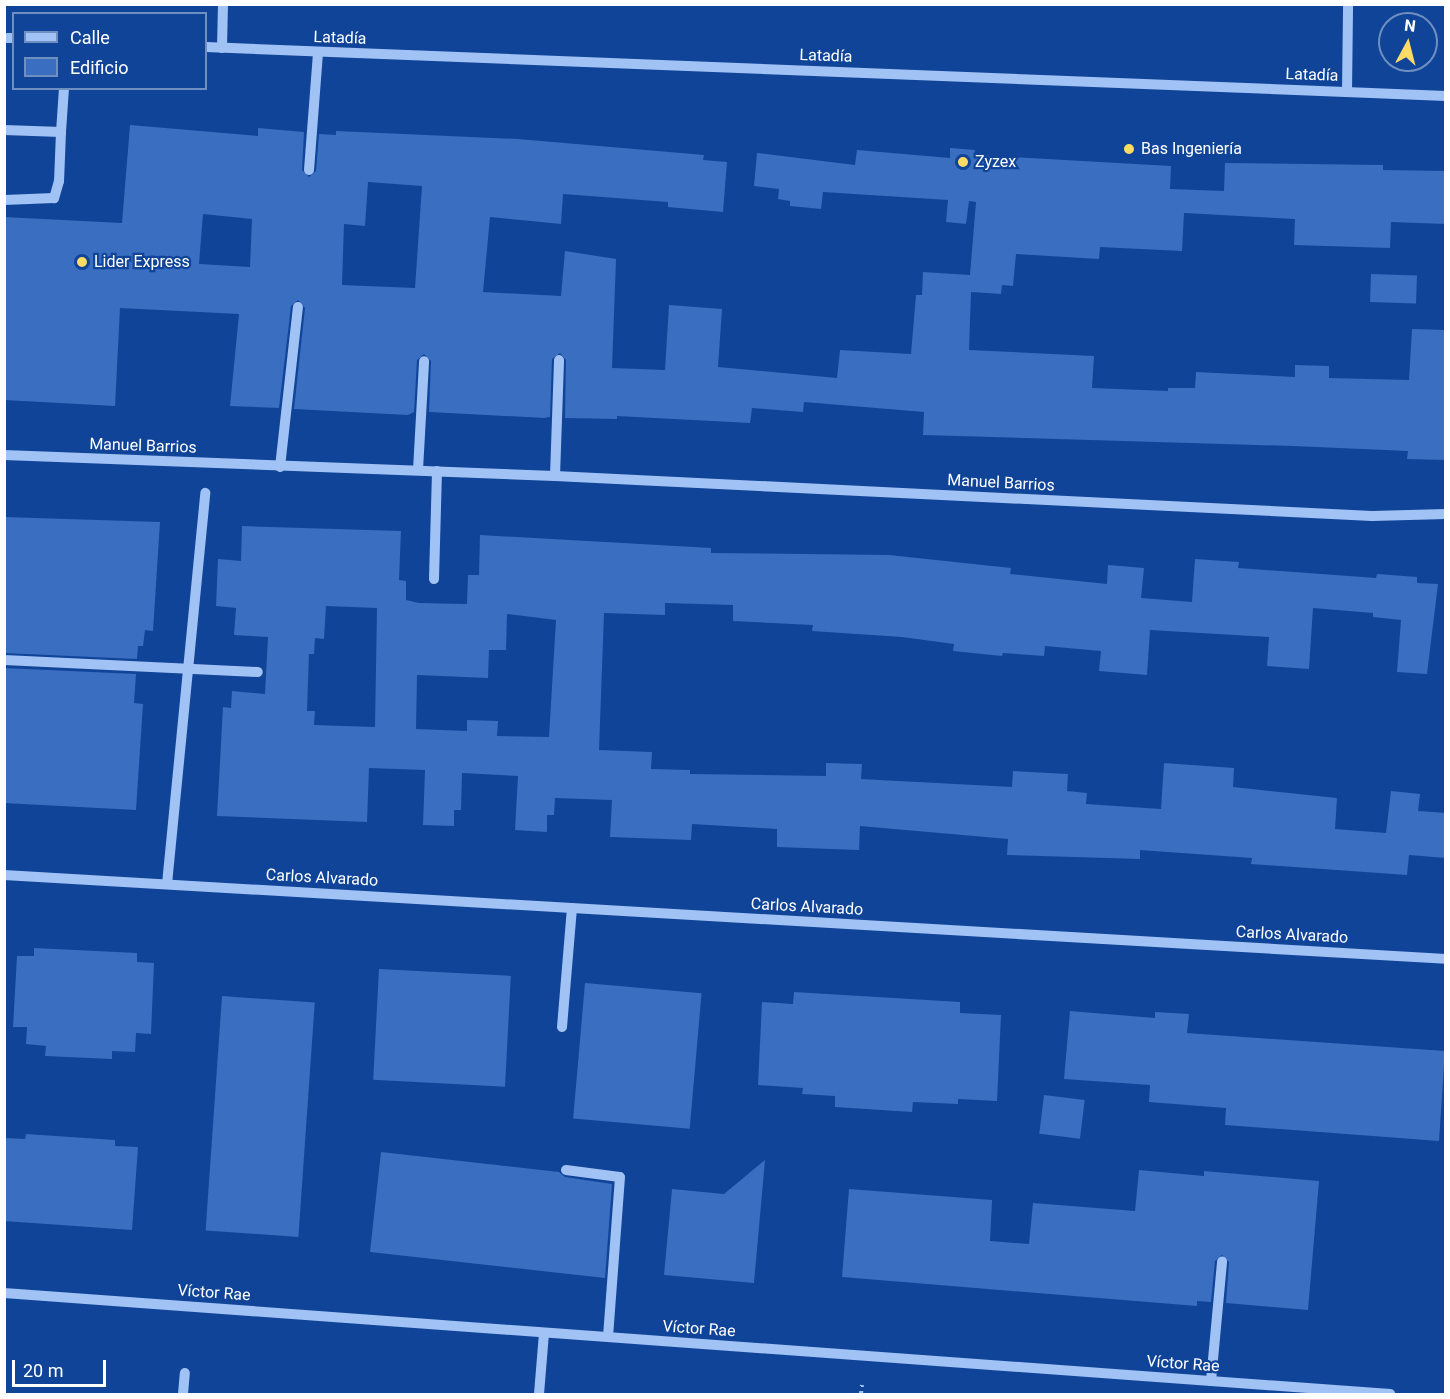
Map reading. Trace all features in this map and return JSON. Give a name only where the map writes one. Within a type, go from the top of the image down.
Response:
[{"type":"street","points":[[222,48],[223,4]]},
{"type":"street","points":[[1347,92],[1348,4]]},
{"type":"street","name":"Latadía","points":[[207,47],[1446,96]]},
{"type":"street","points":[[309,170],[318,52]]},
{"type":"street","points":[[4,200],[54,198],[59,181],[64,90]]},
{"type":"street","points":[[4,130],[61,132]]},
{"type":"street","points":[[280,467],[298,307]]},
{"type":"street","points":[[555,476],[559,360]]},
{"type":"street","points":[[418,470],[424,361]]},
{"type":"street","name":"Manuel Barrios","points":[[4,455],[555,476],[1372,516],[1446,513]]},
{"type":"street","points":[[434,579],[437,471]]},
{"type":"street","points":[[167,884],[205,493]]},
{"type":"street","points":[[4,660],[258,672]]},
{"type":"street","name":"Carlos Alvarado","points":[[4,875],[1446,959]]},
{"type":"street","points":[[562,1027],[572,908]]},
{"type":"street","points":[[566,1170],[620,1177],[608,1337]]},
{"type":"street","points":[[1211,1381],[1222,1262]]},
{"type":"street","name":"Víctor Rae","points":[[4,1293],[1390,1395]]},
{"type":"street","points":[[539,1395],[544,1333]]},
{"type":"street","points":[[183,1395],[185,1373]]},
{"type":"path","points":[[861,1395],[862,1385]]},
{"type":"building","points":[[130,125],[258,136],[258,128],[304,132],[302,170],[309,177],[316,171],[319,134],[336,135],[336,131],[518,139],[704,155],[703,160],[727,162],[723,212],[668,207],[668,202],[563,194],[561,224],[490,217],[483,292],[561,296],[565,251],[616,259],[612,368],[665,370],[669,305],[722,309],[718,367],[837,378],[840,350],[911,354],[916,295],[922,295],[923,272],[970,275],[976,202],[969,201],[966,224],[946,222],[948,200],[823,192],[821,209],[790,206],[790,201],[778,199],[779,189],[754,186],[757,153],[855,165],[857,150],[950,158],[950,148],[975,150],[974,155],[1171,166],[1170,189],[1224,191],[1225,163],[1383,165],[1383,170],[1446,171],[1446,224],[1391,222],[1390,248],[1294,245],[1295,219],[1184,213],[1182,251],[1100,247],[1099,259],[1016,254],[1013,286],[1002,285],[1001,294],[971,292],[969,350],[1094,356],[1092,388],[1168,391],[1168,388],[1195,388],[1196,372],[1295,377],[1295,365],[1329,366],[1329,378],[1409,380],[1412,329],[1446,330],[1446,460],[1407,459],[1408,451],[923,435],[924,412],[804,402],[803,412],[752,408],[750,423],[617,416],[617,419],[565,418],[566,360],[560,353],[552,359],[550,417],[429,412],[431,361],[424,354],[417,360],[414,412],[408,415],[294,409],[305,308],[298,300],[291,306],[279,408],[230,406],[239,314],[120,308],[115,406],[4,400],[4,217],[122,223]],"holes":[[[368,182],[422,186],[415,288],[342,285],[344,224],[365,226]],[[203,214],[252,219],[250,267],[199,264]]]},
{"type":"building","points":[[1371,274],[1417,276],[1416,304],[1370,302]]},
{"type":"building","points":[[4,517],[160,522],[153,631],[145,630],[143,646],[138,646],[137,659],[4,653]]},
{"type":"building","points":[[242,526],[401,531],[399,580],[406,581],[406,600],[419,603],[467,604],[468,575],[479,575],[480,535],[711,548],[711,553],[889,555],[1011,568],[1010,574],[1107,584],[1108,565],[1144,568],[1141,598],[1192,602],[1195,559],[1239,562],[1238,568],[1376,578],[1377,574],[1417,577],[1417,583],[1438,584],[1427,674],[1397,672],[1401,620],[1373,617],[1373,613],[1313,608],[1309,669],[1267,666],[1269,637],[1150,630],[1147,675],[1099,671],[1101,651],[1045,646],[1044,656],[1003,653],[1002,656],[953,651],[954,644],[902,637],[812,631],[813,625],[733,621],[733,605],[665,603],[665,615],[604,613],[599,750],[652,752],[651,769],[690,770],[690,774],[826,776],[826,763],[862,764],[861,779],[1012,787],[1013,771],[1068,774],[1067,791],[1087,793],[1086,804],[1161,809],[1164,763],[1234,768],[1233,787],[1337,798],[1335,829],[1386,833],[1391,791],[1420,794],[1418,811],[1446,813],[1446,858],[1409,855],[1407,875],[1251,864],[1252,858],[1140,850],[1140,859],[1007,855],[1008,839],[860,826],[859,850],[777,847],[777,829],[692,824],[691,840],[610,837],[612,800],[555,798],[554,815],[547,815],[547,832],[515,830],[518,776],[462,773],[461,810],[454,810],[454,826],[423,825],[425,770],[369,768],[367,822],[217,816],[223,707],[231,708],[232,691],[265,694],[268,637],[234,635],[236,608],[216,606],[218,559],[241,561]],"holes":[[[326,606],[377,608],[375,727],[314,725],[315,711],[307,711],[309,654],[314,654],[315,638],[324,639]],[[507,614],[556,620],[549,737],[497,736],[498,721],[467,720],[467,731],[416,729],[417,675],[488,678],[489,650],[506,650]]]},
{"type":"building","points":[[4,668],[136,674],[134,703],[143,704],[136,810],[4,803]]},
{"type":"building","points":[[34,948],[137,953],[137,962],[154,963],[151,1034],[136,1033],[135,1052],[112,1051],[112,1059],[45,1056],[46,1046],[26,1044],[27,1027],[13,1027],[17,956],[34,956]]},
{"type":"building","points":[[379,969],[511,976],[505,1087],[373,1080]]},
{"type":"building","points":[[585,983],[702,993],[690,1129],[573,1118]]},
{"type":"building","points":[[794,992],[960,1002],[960,1013],[1001,1015],[997,1101],[958,1099],[958,1104],[913,1102],[912,1112],[835,1107],[835,1096],[802,1094],[803,1088],[758,1085],[762,1002],[793,1004]]},
{"type":"building","points":[[222,996],[315,1002],[298,1237],[206,1230]]},
{"type":"building","points":[[1070,1011],[1155,1018],[1155,1012],[1189,1014],[1187,1033],[1445,1051],[1439,1141],[1225,1125],[1226,1108],[1149,1102],[1150,1085],[1064,1079]]},
{"type":"building","points":[[1044,1095],[1085,1100],[1080,1139],[1039,1134]]},
{"type":"building","points":[[26,1134],[115,1140],[115,1146],[138,1147],[132,1230],[4,1221],[4,1138],[25,1139]]},
{"type":"building","points":[[381,1152],[559,1172],[565,1177],[612,1184],[605,1278],[370,1252]]},
{"type":"building","points":[[765,1160],[754,1283],[664,1275],[672,1189],[724,1194]]},
{"type":"building","points":[[1139,1170],[1204,1176],[1204,1171],[1319,1181],[1308,1310],[1226,1303],[1229,1262],[1222,1255],[1215,1261],[1211,1302],[1197,1301],[1197,1306],[842,1277],[849,1189],[992,1200],[990,1241],[1029,1244],[1033,1203],[1135,1211]]},
{"type":"place","name":"Bas Ingeniería","points":[[1129,149]]},
{"type":"place","name":"Zyzex","points":[[963,162]]},
{"type":"place","name":"Lider Express","points":[[82,262]]}]
